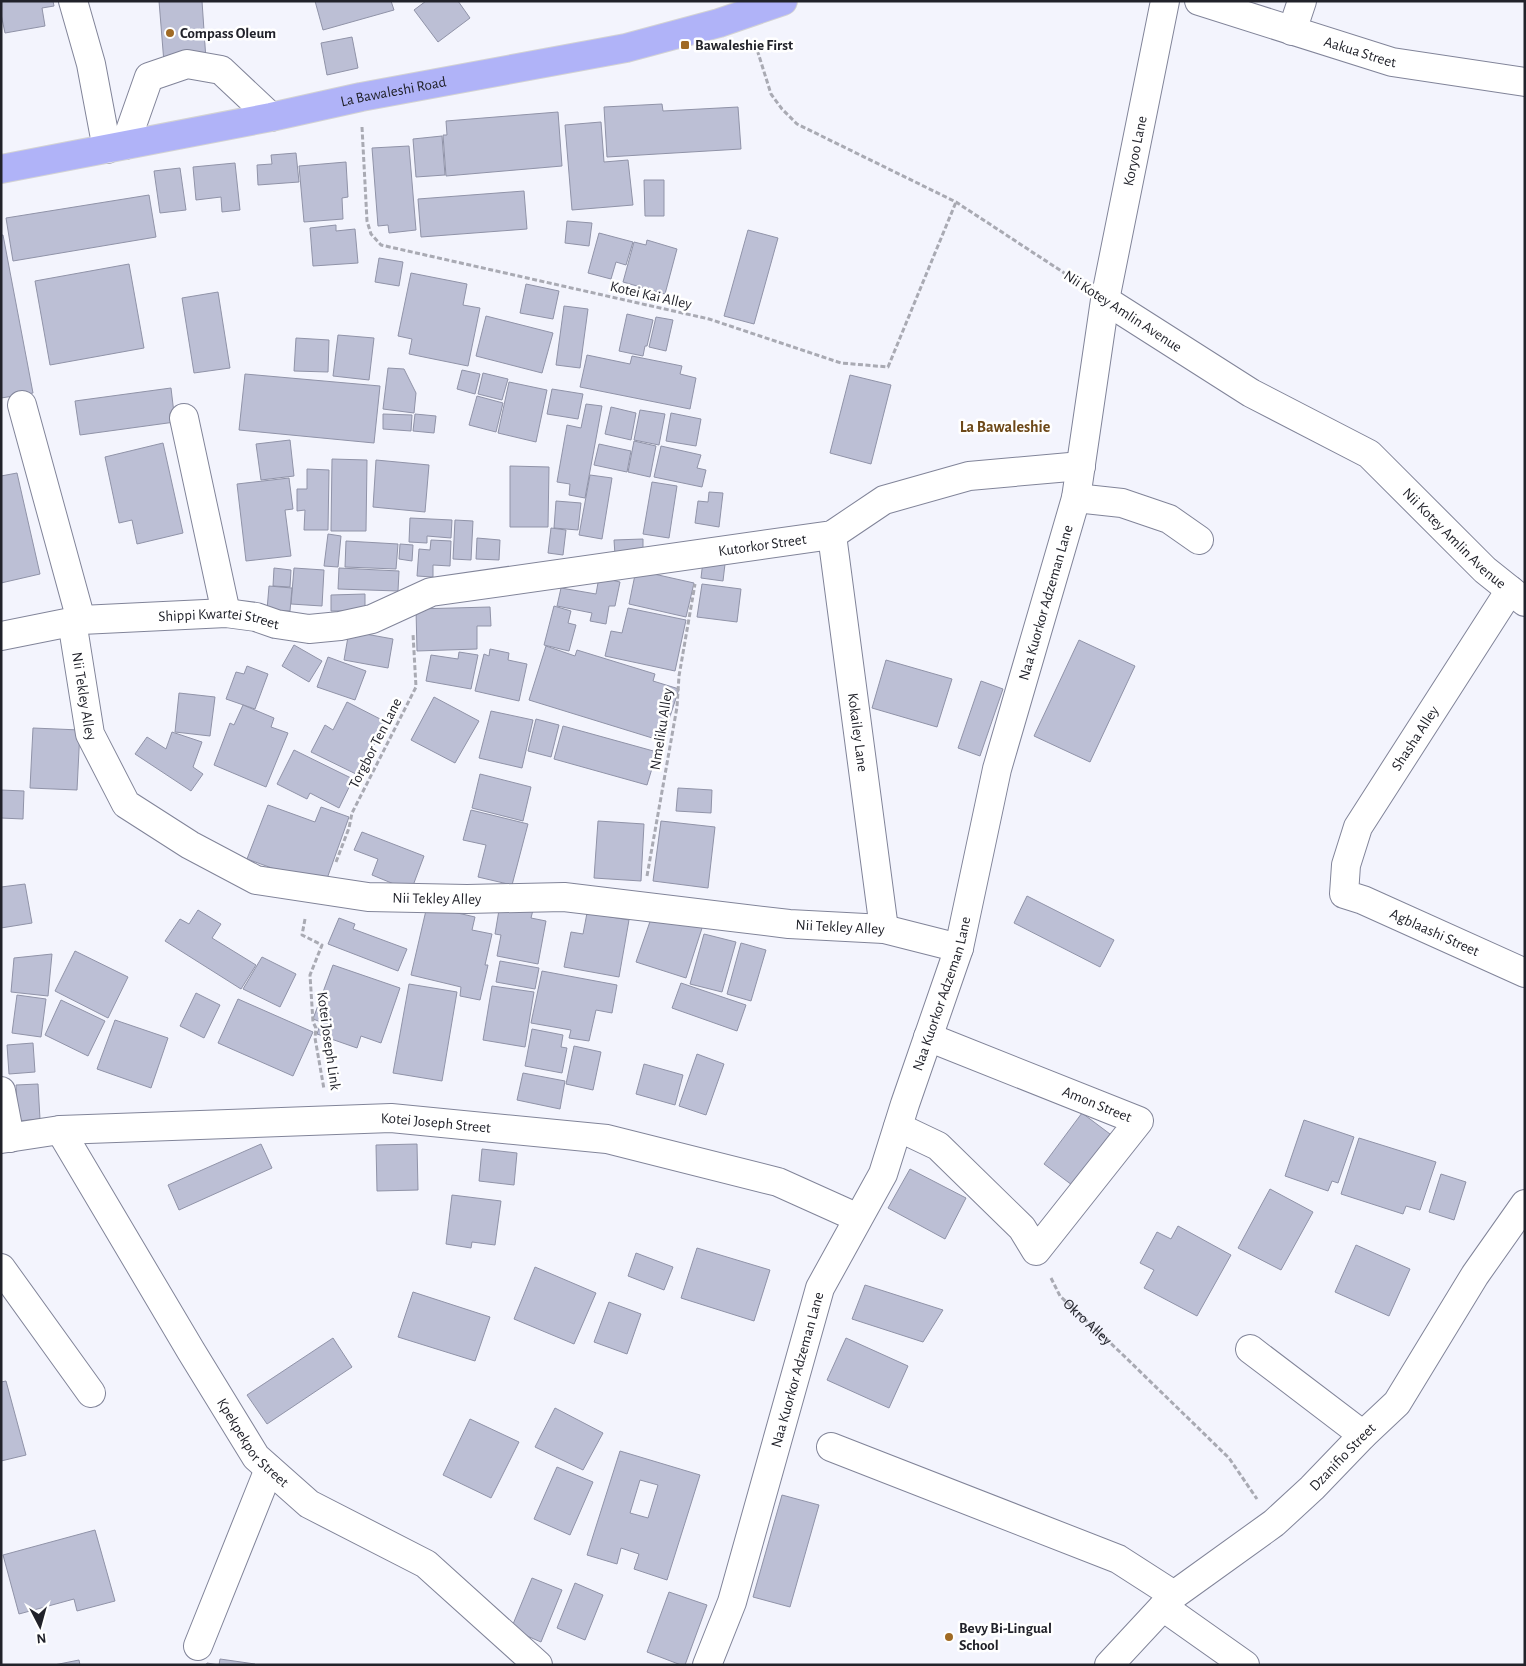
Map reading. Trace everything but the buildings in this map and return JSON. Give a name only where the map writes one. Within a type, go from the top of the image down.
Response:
[{"type":"main road","name":"La Bawaleshi Road","points":[[1,169],[271,117],[361,96],[626,48],[719,23],[783,1]]},
{"type":"street","points":[[73,1],[116,147]]},
{"type":"street","points":[[90,64],[93,1]]},
{"type":"street","name":"Koryoo Lane","points":[[1105,300],[1165,1]]},
{"type":"street","name":"Aakua Street","points":[[1199,1],[1392,62],[1525,82]]},
{"type":"street","points":[[1292,31],[1302,1]]},
{"type":"street","points":[[116,147],[149,76],[187,64],[221,70],[271,117]]},
{"type":"street","name":"Naa Kuorkor Adzeman Lane","points":[[707,1665],[732,1602],[820,1288],[883,1174],[959,948],[998,769],[1076,498],[1105,300]]},
{"type":"street","name":"Nii Kotey Amlin Avenue","points":[[1105,300],[1251,393],[1368,454],[1486,570],[1517,596]]},
{"type":"street","name":"Nii Tekley Alley","points":[[22,405],[77,621],[90,734],[126,804],[190,845],[256,880],[368,897],[468,899],[564,897],[789,924],[884,929],[959,948]]},
{"type":"street","points":[[184,418],[226,613]]},
{"type":"street","name":"Kutorkor Street","points":[[420,596],[832,536],[884,500],[969,476],[1081,466]]},
{"type":"street","points":[[1076,498],[1122,503],[1132,506],[1169,519],[1198,540]]},
{"type":"street","name":"Kokailey Lane","points":[[832,536],[884,929]]},
{"type":"street","name":"Shippi Kwartei Street","points":[[1,636],[77,621],[226,613],[256,617],[276,624],[309,630],[340,626],[372,618],[420,596]]},
{"type":"street","name":"Shasha Alley","points":[[1344,894],[1346,865],[1358,827],[1517,596]]},
{"type":"street","name":"Agblaashi Street","points":[[1344,894],[1363,900],[1525,973]]},
{"type":"street","name":"Amon Street","points":[[928,1037],[1139,1121],[1036,1251]]},
{"type":"street","points":[[1,1091],[5,1138]]},
{"type":"street","name":"Kotei Joseph Street","points":[[5,1138],[60,1130],[391,1118],[607,1139],[778,1182],[858,1218]]},
{"type":"street","points":[[898,1126],[938,1146],[1022,1228],[1036,1251]]},
{"type":"street","name":"Kpekpekpor Street","points":[[60,1130],[256,1457],[308,1504],[426,1564],[538,1665]]},
{"type":"street","name":"Dzanifio Street","points":[[1110,1665],[1169,1601],[1274,1524],[1312,1488],[1363,1434],[1397,1403],[1475,1275],[1525,1204]]},
{"type":"street","points":[[1,1268],[91,1393]]},
{"type":"street","points":[[1250,1349],[1363,1434]]},
{"type":"street","points":[[830,1447],[1118,1559],[1245,1665]]},
{"type":"street","points":[[198,1646],[269,1469]]},
{"type":"path","name":"Nii Kotey Amlin Avenue","points":[[745,14],[771,94],[782,109],[797,124],[956,202],[1105,300]]},
{"type":"path","name":"Kotei Kai Alley","points":[[361,96],[368,222],[372,234],[381,245],[709,319],[841,364],[888,367],[956,202]]},
{"type":"path","name":"Nmeliku Alley","points":[[642,906],[677,707],[680,676],[700,554]]},
{"type":"path","name":"Torgbor Ten Lane","points":[[317,889],[349,828],[352,813],[416,688],[420,596]]},
{"type":"path","name":"Kotei Joseph Link","points":[[317,889],[302,934],[322,946],[310,976],[313,1022],[316,1028],[316,1038],[330,1120]]},
{"type":"path","name":"Okro Alley","points":[[1036,1251],[1060,1296],[1229,1458],[1274,1524]]},
{"type":"place","name":"Compass Oleum","points":[[170,33]]},
{"type":"place","name":"Bawaleshie First","points":[[685,45]]},
{"type":"place","name":"Bevy Bi-Lingual School","points":[[949,1637]]},
{"type":"district","name":"La Bawaleshie","points":[[1005,426]]}]
